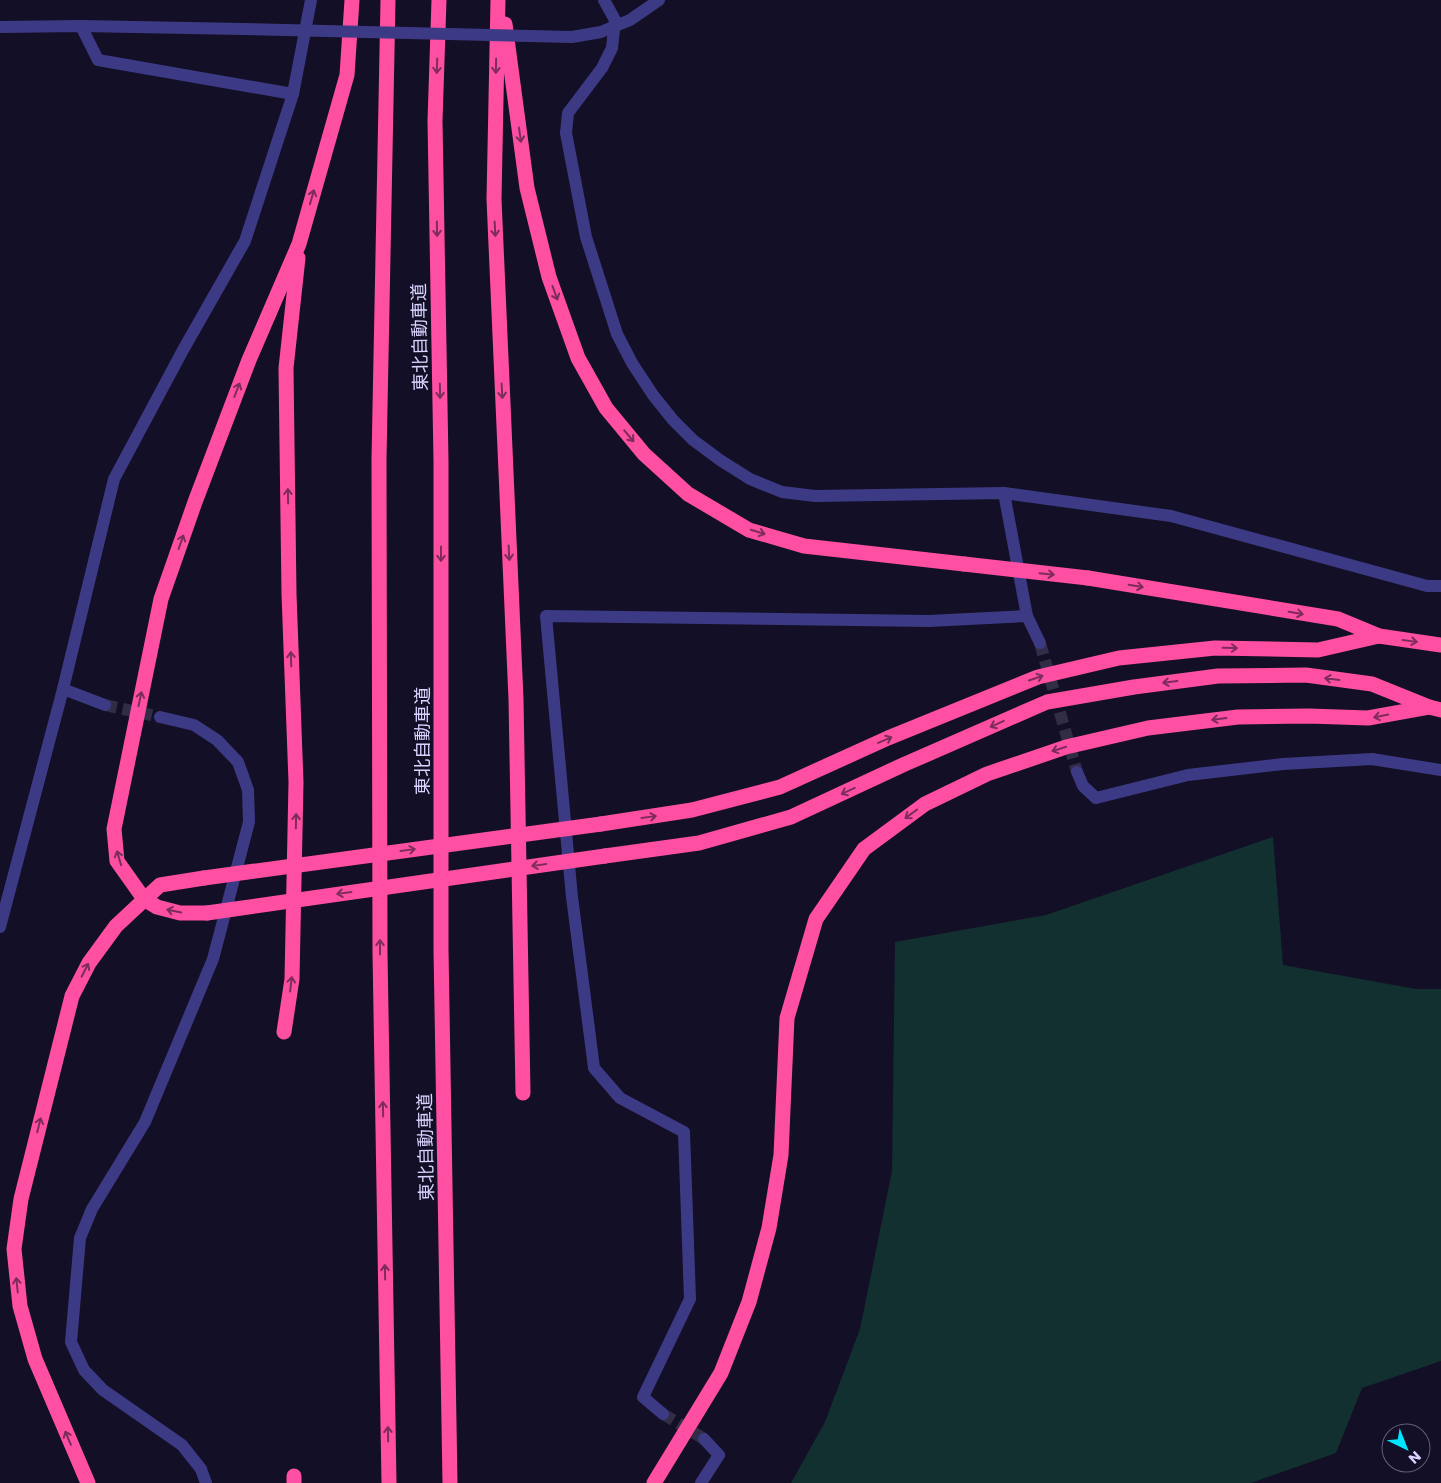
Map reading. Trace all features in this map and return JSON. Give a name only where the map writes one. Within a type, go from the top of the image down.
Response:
[{"type":"highway","points":[[352,0],[347,75],[299,244],[249,360],[195,502],[161,599],[114,828],[117,861],[144,899],[157,908],[180,913],[206,913],[699,843],[791,817],[914,760],[1048,702],[1134,687],[1218,676],[1306,676],[1372,684],[1435,708]]},
{"type":"highway","points":[[388,0],[379,469],[380,954],[389,1483]]},
{"type":"highway","name":"東北自動車道","points":[[439,0],[435,121],[441,461],[441,949],[450,1483]]},
{"type":"highway","points":[[500,0],[527,188],[549,277],[578,358],[606,408],[644,454],[688,494],[749,530],[804,546],[1088,578],[1338,620],[1379,636],[1441,645]]},
{"type":"highway","points":[[500,0],[494,199],[516,699],[523,1093]]},
{"type":"highway","points":[[284,1032],[292,979],[296,782],[289,594],[286,368],[299,244]]},
{"type":"highway","points":[[88,1483],[34,1360],[20,1306],[14,1249],[21,1199],[72,996],[88,963],[116,926],[160,885],[692,810],[780,787],[888,738],[1038,677],[1119,658],[1215,648],[1318,650],[1379,636]]},
{"type":"highway","points":[[654,1483],[720,1373],[750,1302],[769,1228],[781,1155],[787,1018],[816,919],[864,849],[925,804],[987,774],[1066,747],[1148,728],[1238,717],[1309,716],[1368,718],[1435,708]]},
{"type":"street","points":[[0,927],[63,689],[114,479],[245,240],[293,94],[311,0]]},
{"type":"street","points":[[604,0],[615,20],[612,48],[602,68],[568,113],[566,133],[586,237],[617,334],[632,363],[668,414],[693,440],[720,460],[750,479],[782,492],[815,496],[1004,493],[1171,516],[1426,586],[1441,586]]},
{"type":"street","points":[[0,28],[81,26],[572,37],[601,32],[630,20],[659,0]]},
{"type":"street","points":[[81,26],[98,60],[293,94]]},
{"type":"street","points":[[1004,493],[1027,616],[1040,643]]},
{"type":"street","points":[[663,1414],[643,1397],[690,1299],[684,1132],[620,1098],[594,1068],[572,897],[546,616],[929,621],[1027,616]]},
{"type":"street","points":[[63,689],[104,706]]},
{"type":"street","points":[[160,717],[194,725],[217,740],[238,762],[248,790],[249,822],[213,959],[145,1122],[92,1208],[80,1238],[72,1342],[84,1370],[103,1390],[182,1445],[201,1469],[206,1483]]},
{"type":"street","points":[[1077,772],[1083,786],[1096,798],[1188,775],[1282,764],[1372,758],[1441,770]]},
{"type":"street","points":[[701,1483],[719,1455],[704,1439]]},
{"type":"green space","points":[[1273,837],[1283,965],[1416,989],[1441,989],[1441,1361],[1362,1388],[1336,1453],[1251,1483],[791,1483],[825,1422],[860,1329],[892,1171],[895,942],[1046,915]]},
{"type":"tunnel","points":[[1040,643],[1077,772]]},
{"type":"tunnel","points":[[105,705],[160,717]]},
{"type":"tunnel","points":[[663,1414],[704,1439]]}]
